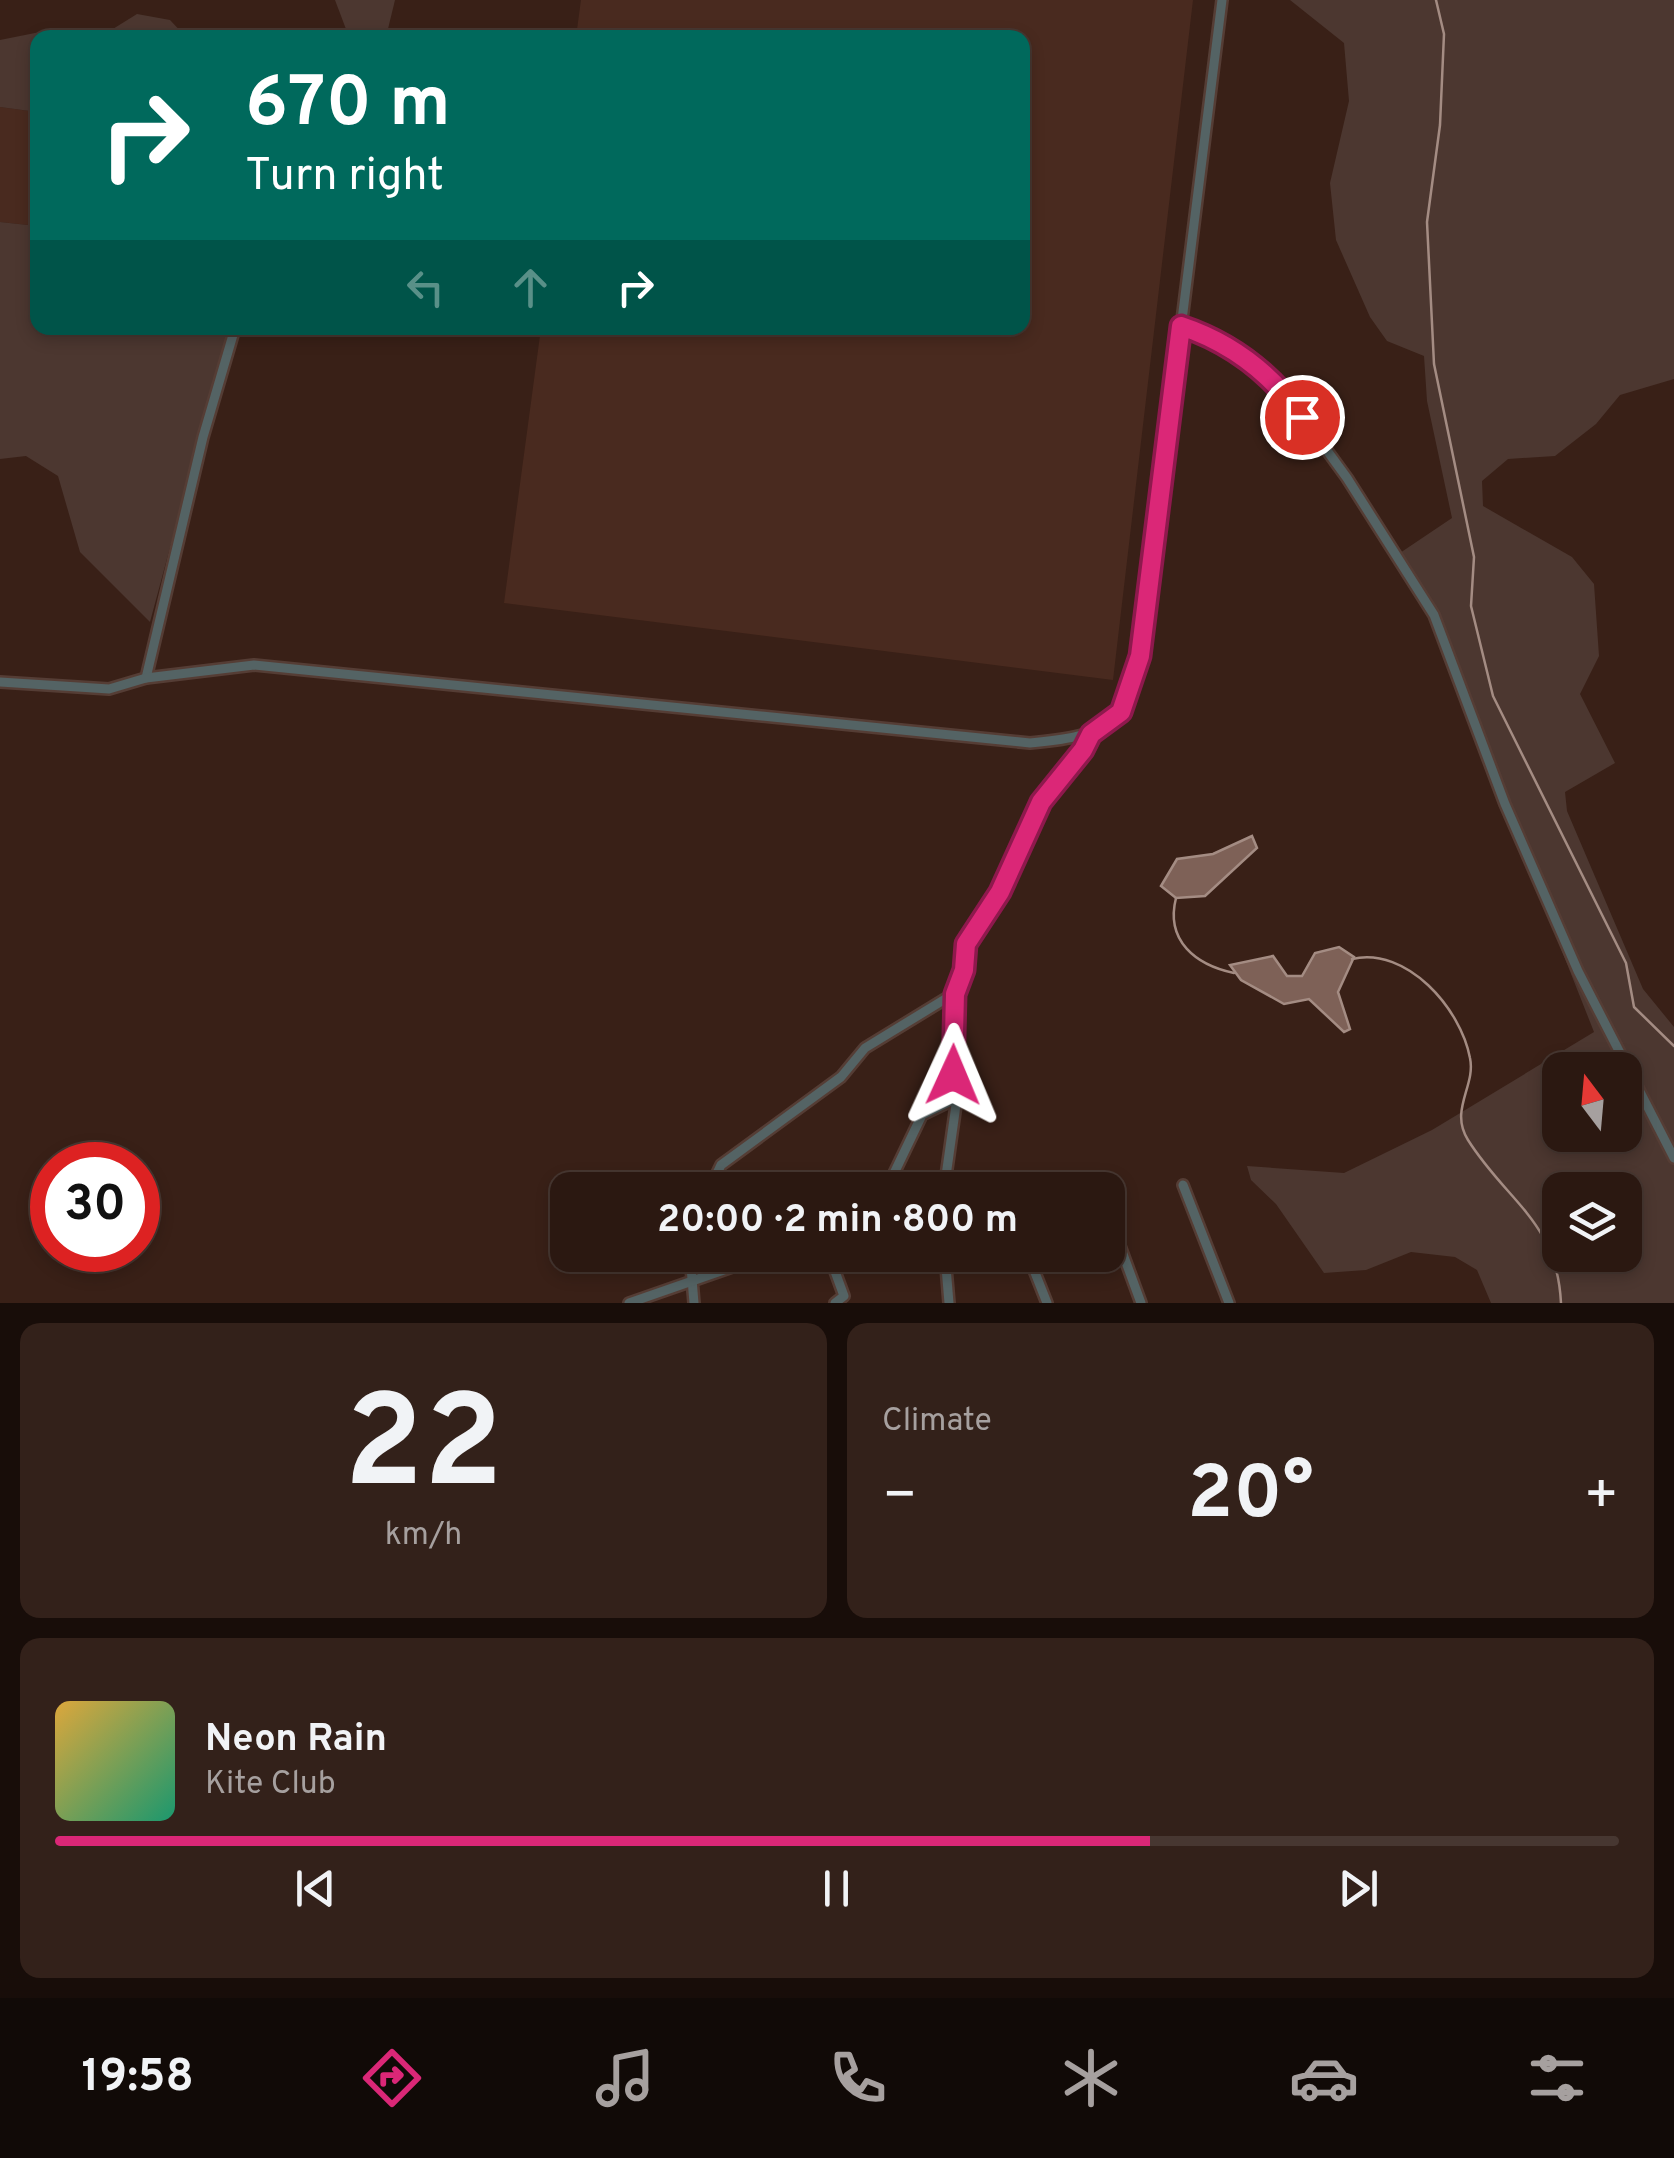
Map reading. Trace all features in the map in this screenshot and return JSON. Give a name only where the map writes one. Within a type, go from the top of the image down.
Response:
[{"type":"street","points":[[947,1172],[957,1098],[953,1075],[955,994],[964,970],[966,944],[1000,892],[1015,850],[1041,802],[1083,750],[1091,734],[1121,712],[1140,656],[1222,0]]},
{"type":"street","points":[[1181,326],[1221,339],[1280,386],[1347,478],[1434,615],[1505,804],[1578,971],[1674,1158]]},
{"type":"street","points":[[146,678],[204,437],[233,335]]},
{"type":"street","points":[[0,682],[109,689],[146,678],[219,666],[268,666],[1030,743],[1091,734]]},
{"type":"street","points":[[717,1172],[721,1165],[841,1077],[865,1048],[955,994]]},
{"type":"street","points":[[895,1172],[922,1115],[957,1098]]},
{"type":"street","points":[[1183,1185],[1229,1303]]},
{"type":"street","points":[[1125,1260],[1141,1303]]},
{"type":"street","points":[[691,1272],[694,1303]]},
{"type":"street","points":[[629,1303],[720,1272]]},
{"type":"street","points":[[834,1272],[842,1301]]},
{"type":"street","points":[[946,1272],[949,1303]]},
{"type":"street","points":[[1035,1272],[1047,1303]]},
{"type":"shaded area","points":[[335,0],[395,0],[388,30],[346,30]]},
{"type":"shaded area","points":[[581,0],[1193,0],[1113,680],[504,603],[540,335],[1030,335],[1030,30],[577,30]]},
{"type":"shaded area","points":[[1290,0],[1674,0],[1674,379],[1620,395],[1596,424],[1555,456],[1508,459],[1482,481],[1483,506],[1572,557],[1594,584],[1599,656],[1580,694],[1615,763],[1565,792],[1567,811],[1643,989],[1674,1027],[1674,1303],[1491,1303],[1477,1270],[1455,1257],[1411,1252],[1366,1270],[1324,1273],[1276,1204],[1251,1180],[1247,1166],[1344,1173],[1432,1130],[1542,1063],[1542,1152],[1642,1152],[1642,1052],[1561,1052],[1594,1032],[1431,620],[1391,559],[1452,518],[1427,401],[1424,356],[1387,341],[1370,317],[1336,240],[1330,183],[1349,101],[1344,43]]},
{"type":"shaded area","points":[[137,14],[170,20],[179,30],[111,30]]},
{"type":"shaded area","points":[[30,34],[30,111],[0,107],[0,40]]},
{"type":"shaded area","points":[[0,107],[30,111],[30,225],[0,222]]},
{"type":"shaded area","points":[[0,222],[30,225],[30,335],[227,335],[150,622],[80,552],[58,476],[26,456],[0,459]]},
{"type":"shaded area","points":[[1252,836],[1257,848],[1205,896],[1176,898],[1161,886],[1177,859],[1213,854]]},
{"type":"shaded area","points":[[1339,947],[1354,957],[1338,992],[1350,1029],[1344,1032],[1309,999],[1284,1004],[1241,980],[1230,965],[1273,956],[1287,976],[1302,976],[1315,953]]},
{"type":"waterway","points":[[1436,0],[1444,34],[1440,125],[1427,222],[1434,364],[1474,557],[1471,606],[1493,696],[1626,963],[1634,1007],[1674,1046]]},
{"type":"waterway","points":[[1176,898],[1175,927],[1179,939],[1207,964],[1234,973]]},
{"type":"waterway","points":[[1352,959],[1392,962],[1411,972],[1428,985],[1456,1020],[1471,1068],[1462,1108],[1463,1129],[1483,1161],[1540,1232],[1557,1275],[1561,1303]]},
{"type":"route","points":[[953,1075],[955,994],[964,970],[966,944],[1000,892],[1015,850],[1034,822],[1041,802],[1083,750],[1091,734],[1108,725],[1131,695],[1140,656],[1181,326],[1221,339],[1280,386],[1302,417]]}]
